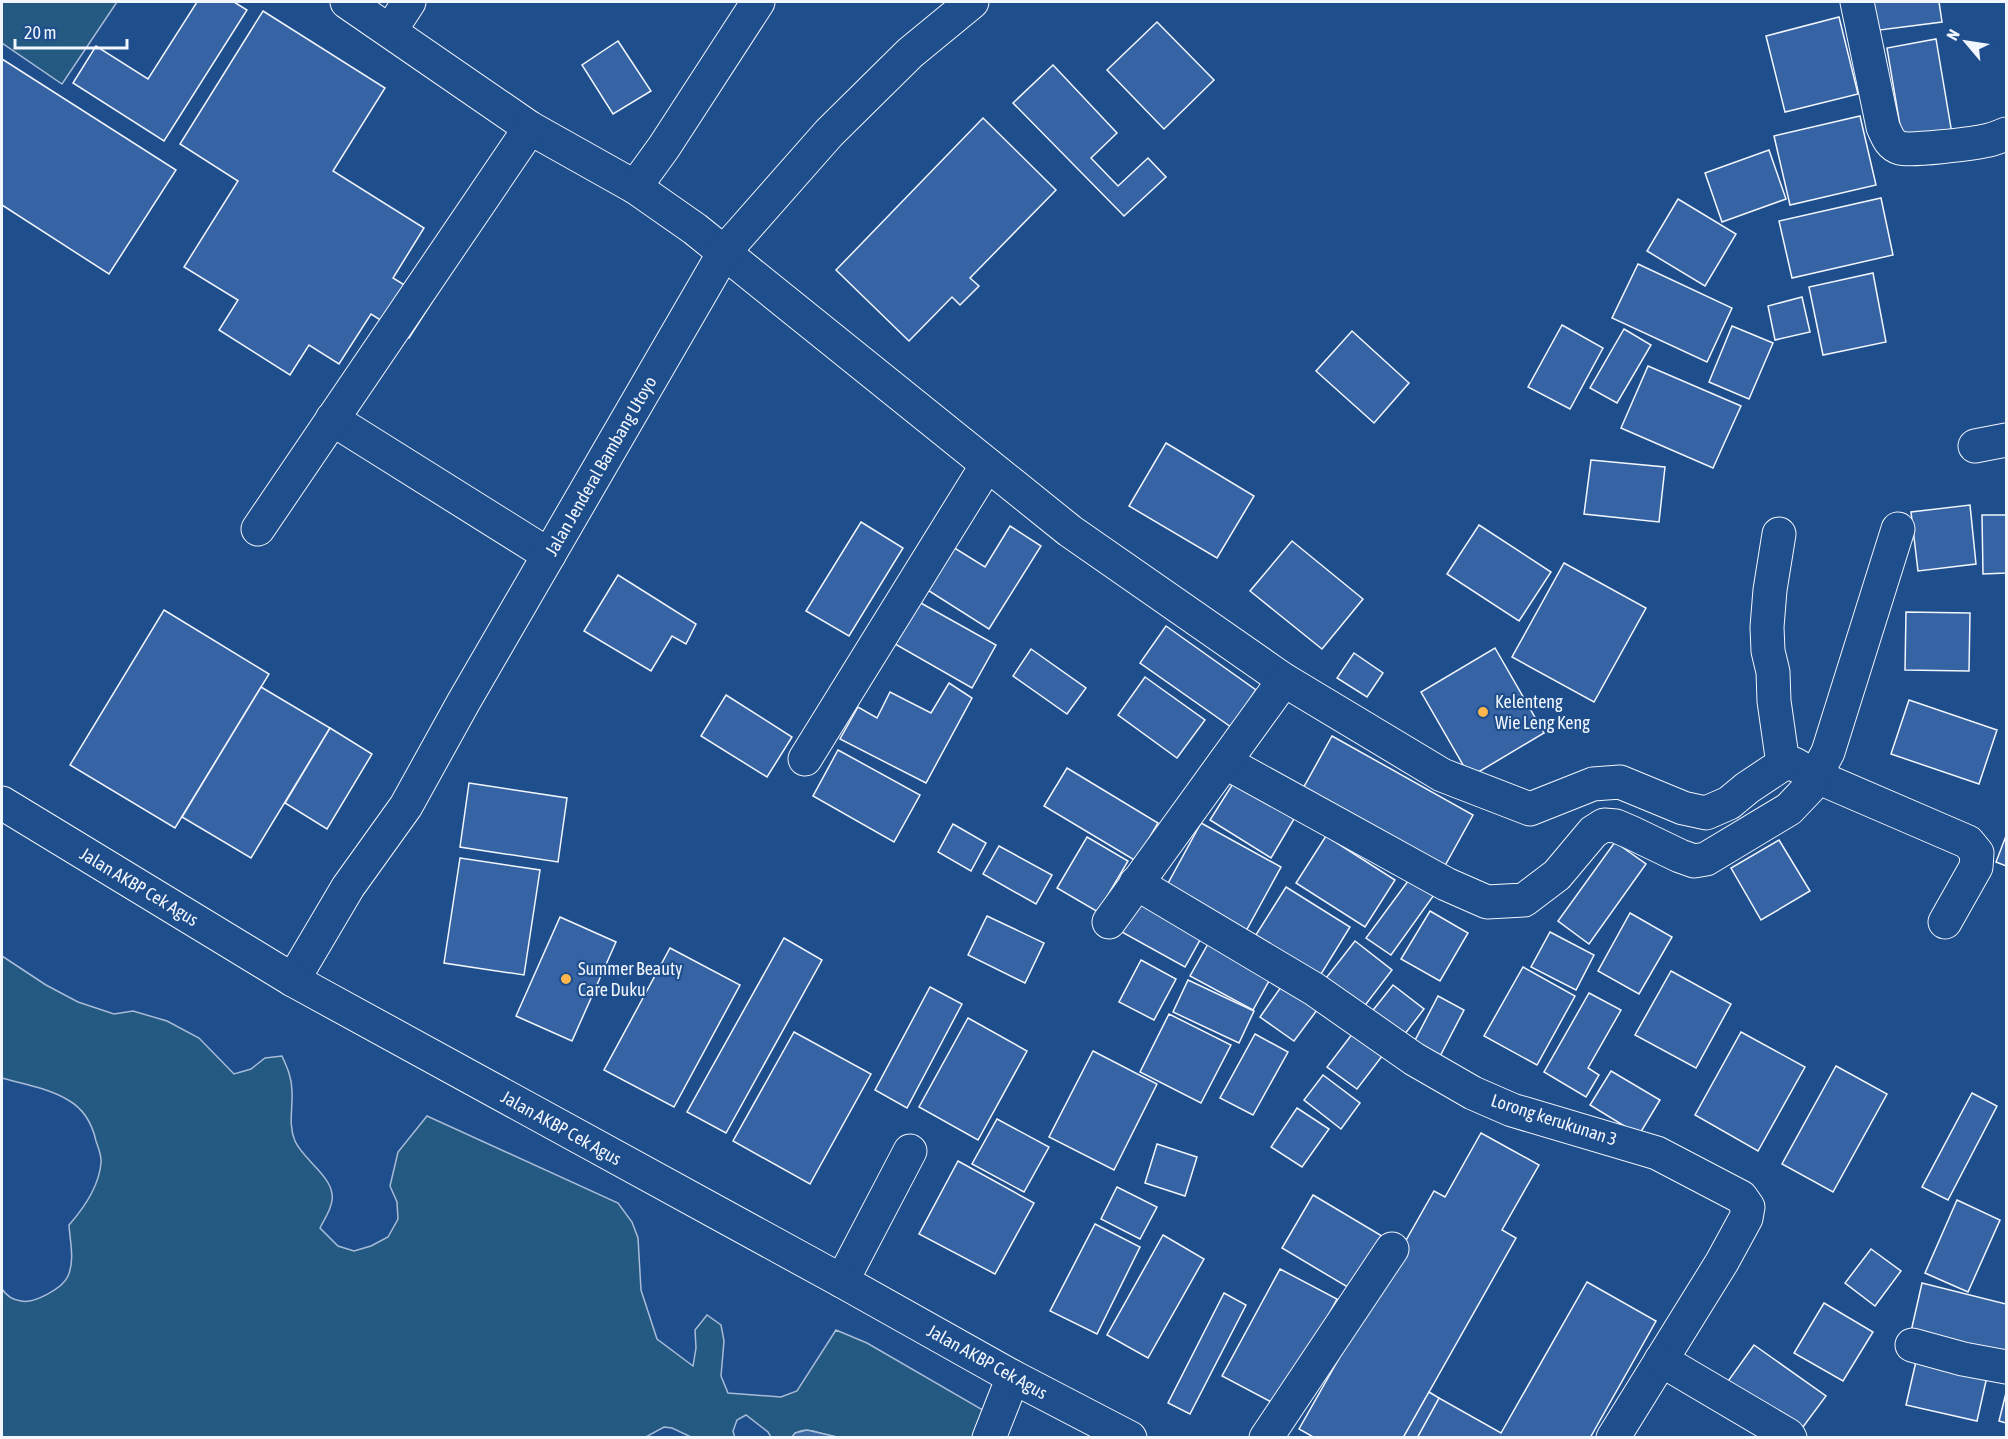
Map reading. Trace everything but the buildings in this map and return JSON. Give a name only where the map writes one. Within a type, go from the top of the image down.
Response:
[{"type":"street","points":[[347,2],[530,128],[636,187],[725,251],[1070,531],[1284,680],[1442,775],[1530,809],[1593,784],[1620,782],[1683,808],[1706,813],[1729,803],[1783,764],[1794,764],[1815,776],[1968,842],[1977,853],[1976,867],[1945,922]]},
{"type":"street","points":[[390,31],[409,2]]},
{"type":"street","points":[[636,187],[758,2]]},
{"type":"street","name":"Jalan Jenderal Bambang Utoyo","points":[[293,980],[348,887],[406,806],[725,251],[829,133],[910,52],[972,2]]},
{"type":"street","points":[[1857,2],[1883,127],[1893,144],[1900,148],[1916,148],[1985,141],[2007,134]]},
{"type":"street","points":[[258,529],[530,128]]},
{"type":"street","points":[[332,419],[549,555]]},
{"type":"street","points":[[1975,446],[2007,440]]},
{"type":"street","points":[[805,759],[987,465]]},
{"type":"street","points":[[1225,762],[1446,884],[1487,902],[1524,900],[1557,875],[1593,832],[1604,825],[1616,826],[1694,861],[1706,858],[1790,809],[1809,788],[1827,752],[1898,529]]},
{"type":"street","points":[[1779,534],[1767,627],[1783,764]]},
{"type":"street","points":[[1109,922],[1284,680]]},
{"type":"street","name":"Jalan AKBP Cek Agus","points":[[2,803],[293,980],[843,1281],[1013,1377],[1130,1437]]},
{"type":"street","name":"Lorong kerukunan 3","points":[[1136,883],[1314,989],[1414,1059],[1473,1093],[1512,1110],[1657,1153],[1741,1197],[1748,1207],[1746,1218],[1722,1262],[1613,1437]]},
{"type":"street","points":[[843,1281],[910,1151]]},
{"type":"street","points":[[1266,1437],[1392,1249]]},
{"type":"street","points":[[1912,1345],[1963,1359],[2007,1367]]},
{"type":"street","points":[[1661,1360],[1790,1437]]},
{"type":"street","points":[[989,1437],[1013,1377]]},
{"type":"shaded area","points":[[2,2],[117,2],[62,84],[2,43]]},
{"type":"shaded area","points":[[2,956],[46,985],[78,1002],[114,1014],[133,1011],[167,1021],[199,1038],[234,1074],[251,1069],[265,1058],[282,1056],[291,1082],[291,1123],[295,1141],[322,1174],[332,1194],[330,1207],[320,1228],[338,1246],[354,1251],[371,1246],[388,1237],[398,1219],[397,1202],[390,1186],[398,1152],[427,1116],[618,1203],[632,1222],[638,1238],[641,1290],[657,1339],[693,1366],[696,1348],[695,1330],[707,1315],[721,1325],[724,1341],[721,1376],[728,1393],[781,1397],[797,1391],[836,1330],[867,1343],[988,1413],[978,1437],[839,1437],[808,1430],[792,1437],[771,1437],[746,1415],[737,1420],[733,1431],[735,1438],[691,1437],[672,1428],[664,1427],[644,1438],[2,1437],[2,1289],[13,1298],[27,1301],[48,1294],[65,1281],[70,1270],[72,1251],[69,1225],[94,1188],[100,1172],[101,1160],[92,1128],[79,1108],[52,1092],[2,1078]]},
{"type":"shaded area","points":[[807,1430],[836,1437],[792,1437],[795,1433]]},
{"type":"place","name":"Kelenteng Wie Leng Keng","points":[[1483,712]]},
{"type":"place","name":"Summer Beauty Care Duku","points":[[566,979]]}]
